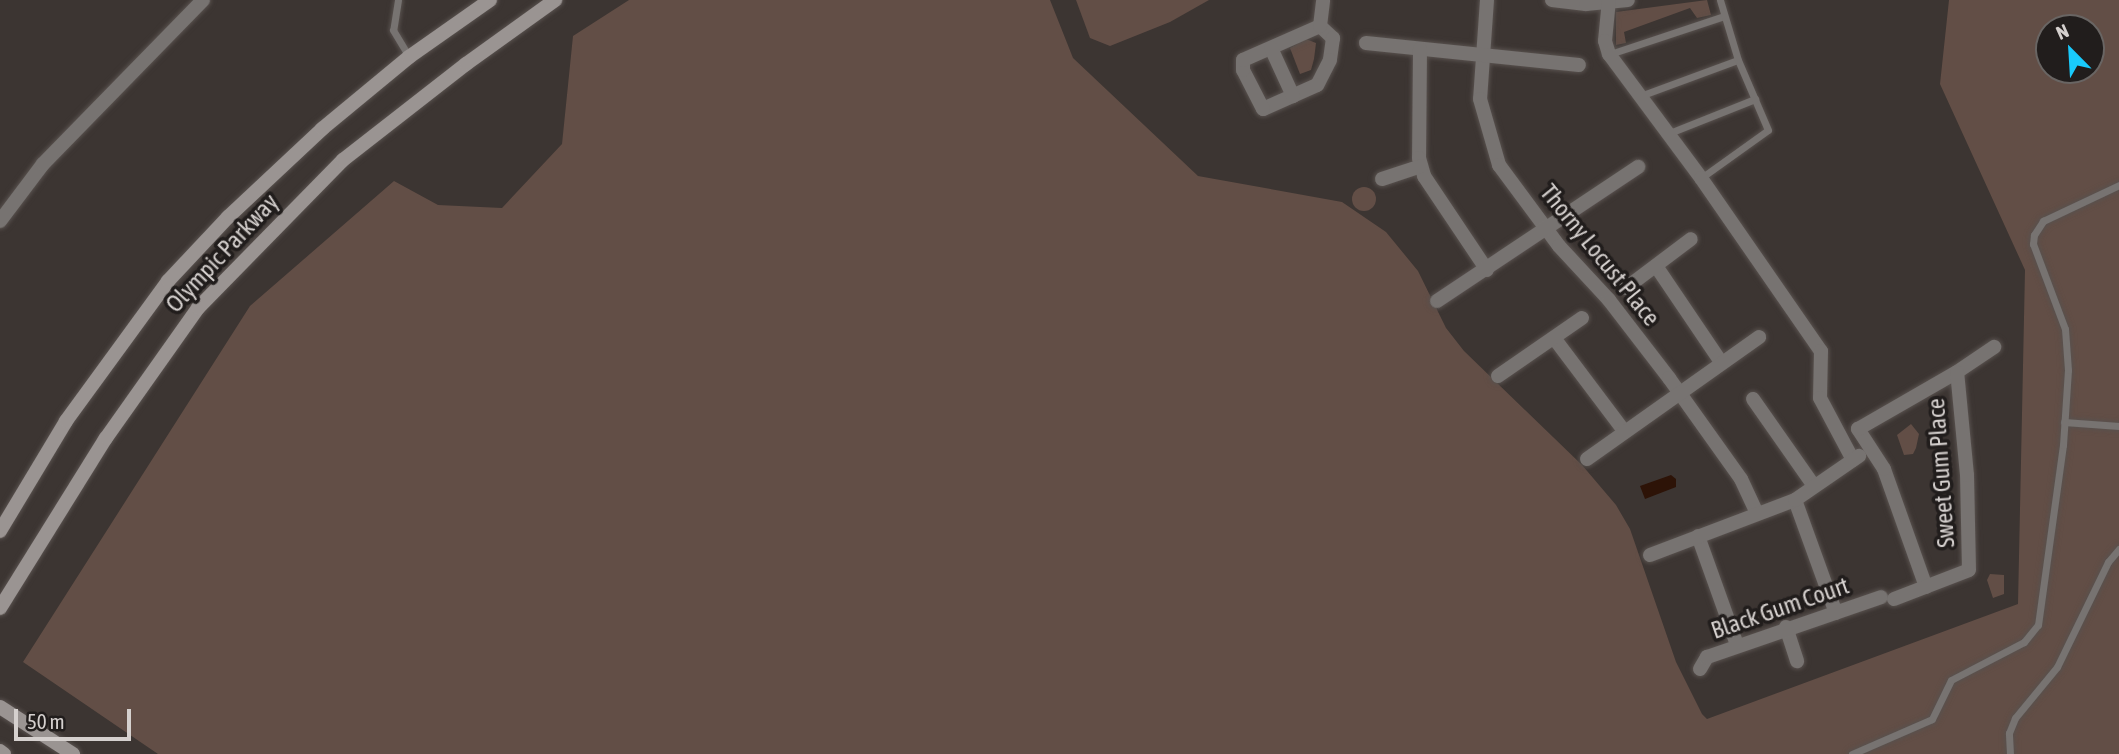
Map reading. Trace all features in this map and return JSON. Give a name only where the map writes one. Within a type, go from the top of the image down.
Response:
[{"type":"main road","name":"Olympic Parkway","points":[[0,531],[73,410],[167,281],[228,217],[303,147],[409,57],[490,0]]},
{"type":"main road","name":"Olympic Parkway","points":[[0,608],[106,438],[198,308],[343,160],[466,64],[555,0]]},
{"type":"main road","points":[[0,707],[73,754]]},
{"type":"street","points":[[0,221],[43,164],[203,0]]},
{"type":"street","points":[[1320,26],[1323,0]]},
{"type":"street","name":"Thorny Locust Place","points":[[1487,0],[1481,55],[1480,99],[1499,165],[1547,229],[1609,300],[1673,396],[1741,479],[1757,514]]},
{"type":"street","points":[[1552,0],[1587,4],[1628,0]]},
{"type":"street","points":[[1609,1],[1605,41],[1609,54],[1701,178],[1821,351],[1823,370],[1820,398],[1853,460]]},
{"type":"street","points":[[1320,26],[1333,38],[1330,60],[1317,85],[1263,109],[1243,71],[1243,60],[1320,26]]},
{"type":"street","points":[[1366,43],[1579,65]]},
{"type":"street","points":[[1271,48],[1293,96]]},
{"type":"street","points":[[1420,49],[1424,176],[1487,270]]},
{"type":"street","points":[[1382,179],[1422,166]]},
{"type":"street","points":[[1437,301],[1638,167]]},
{"type":"street","points":[[1626,288],[1691,239]]},
{"type":"street","points":[[1656,266],[1721,362]]},
{"type":"street","points":[[1499,376],[1582,318]]},
{"type":"street","points":[[1587,459],[1759,337]]},
{"type":"street","points":[[1554,338],[1624,431]]},
{"type":"street","points":[[1926,587],[1884,468],[1858,429],[1957,372],[1994,346]]},
{"type":"street","name":"Sweet Gum Place","points":[[1957,372],[1967,475],[1969,570]]},
{"type":"street","points":[[1753,400],[1814,486]]},
{"type":"street","points":[[1650,555],[1795,500],[1870,449]]},
{"type":"street","points":[[1795,500],[1836,613]]},
{"type":"street","points":[[1698,536],[1737,645]]},
{"type":"street","name":"Black Gum Court","points":[[1700,669],[1707,657],[1737,645],[1786,627],[1926,587],[1969,570]]},
{"type":"street","points":[[1786,627],[1797,661]]},
{"type":"lane","points":[[398,0],[393,30],[409,57]]},
{"type":"lane","points":[[1701,178],[1768,130],[1738,60],[1720,0]]},
{"type":"lane","points":[[1609,54],[1724,16]]},
{"type":"lane","points":[[1640,96],[1738,60]]},
{"type":"lane","points":[[1667,134],[1755,99]]},
{"type":"lane","points":[[1852,754],[1932,719],[1951,680],[2024,642],[2038,625],[2064,422],[2068,370],[2065,329],[2033,244],[2034,235],[2043,221],[2119,186]]},
{"type":"lane","points":[[2064,422],[2119,426]]},
{"type":"lane","points":[[2010,754],[2009,733],[2015,718],[2057,667],[2108,562],[2119,549]]},
{"type":"shaded area","points":[[629,0],[1050,0],[1073,58],[1198,176],[1342,202],[1386,232],[1418,271],[1446,328],[1464,351],[1582,465],[1616,505],[1630,529],[1676,662],[1707,719],[2018,604],[2025,270],[1940,84],[1949,0],[2119,0],[2119,754],[158,754],[23,662],[250,306],[394,181],[438,205],[502,208],[562,144],[573,36]]},
{"type":"shaded area","points":[[1076,0],[1209,0],[1170,22],[1110,46],[1090,38]]},
{"type":"shaded area","points":[[1707,0],[1711,15],[1697,18],[1690,8],[1624,32],[1626,43],[1616,45],[1616,12]]},
{"type":"shaded area","points":[[1306,39],[1316,43],[1314,59],[1311,70],[1300,74],[1290,48]]},
{"type":"shaded area","points":[[1364,187],[1372,191],[1376,199],[1372,207],[1364,211],[1356,207],[1352,199],[1356,191]]},
{"type":"shaded area","points":[[1911,424],[1919,434],[1916,448],[1913,454],[1904,455],[1897,435]]},
{"type":"shaded area","points":[[1671,475],[1676,479],[1676,487],[1645,499],[1640,486]]},
{"type":"shaded area","points":[[1990,574],[2004,575],[2004,594],[1993,598],[1987,580]]}]
